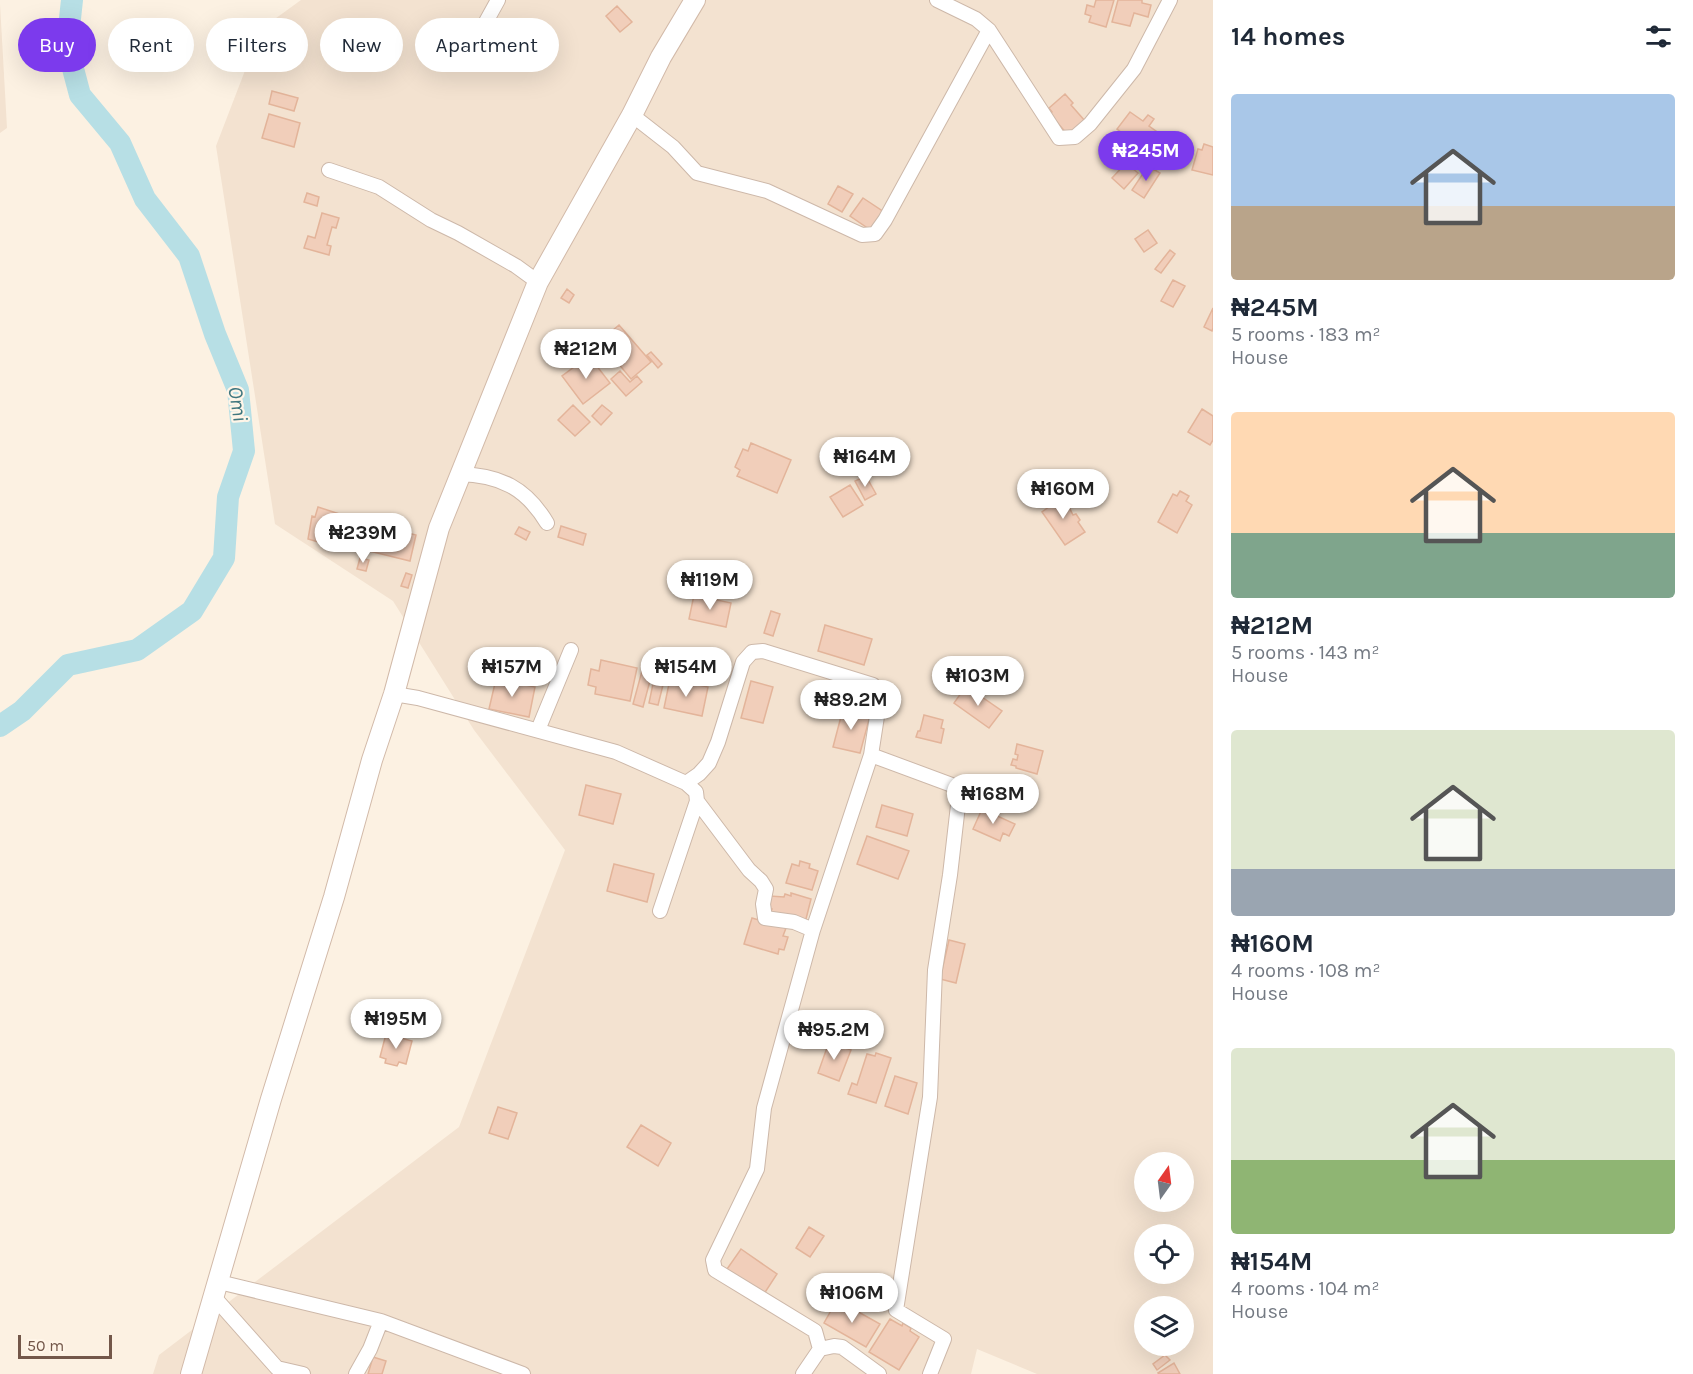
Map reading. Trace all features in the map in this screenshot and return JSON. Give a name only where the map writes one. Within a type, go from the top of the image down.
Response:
[{"type":"street","points":[[488,18],[498,0]]},
{"type":"street","points":[[191,1374],[271,1100],[334,897],[372,760],[394,694],[439,528],[538,282],[632,115],[661,57],[695,0]]},
{"type":"street","points":[[937,0],[976,20],[989,30],[1059,138],[1075,137],[1090,124],[1134,69],[1170,0]]},
{"type":"street","points":[[632,115],[672,147],[697,173],[767,191],[862,235],[875,234],[885,220],[989,30]]},
{"type":"street","points":[[329,170],[379,187],[431,220],[516,266],[538,282]]},
{"type":"street","points":[[459,474],[484,475],[521,491],[540,510],[548,524]]},
{"type":"street","points":[[538,730],[571,650]]},
{"type":"street","points":[[687,783],[709,763],[718,742],[743,662],[752,652],[763,651],[873,685],[880,697],[871,755],[813,930],[764,1108],[757,1169],[713,1260],[715,1270],[815,1331],[820,1349]]},
{"type":"street","points":[[394,694],[418,698],[616,752],[687,783],[696,792],[697,801],[660,910]]},
{"type":"street","points":[[871,755],[960,788],[950,875],[935,970],[930,1097],[896,1310],[944,1339],[930,1374]]},
{"type":"street","points":[[697,801],[766,889],[765,918],[794,922],[813,930]]},
{"type":"street","points":[[217,1290],[381,1321],[523,1374]]},
{"type":"street","points":[[217,1290],[277,1368],[303,1374]]},
{"type":"street","points":[[356,1374],[370,1350],[381,1321]]},
{"type":"street","points":[[803,1374],[820,1349],[834,1346],[842,1347],[879,1374]]},
{"type":"shaded area","points":[[301,0],[1213,0],[1213,1374],[1037,1374],[977,1349],[971,1374],[153,1374],[159,1355],[459,1127],[565,850],[474,730],[393,601],[275,524],[216,146],[244,72],[308,72],[308,18],[276,18]]},
{"type":"shaded area","points":[[0,4],[7,128],[0,133]]},
{"type":"building","points":[[1096,0],[1114,0],[1106,27],[1089,22],[1091,16],[1085,14],[1087,5],[1094,7]]},
{"type":"building","points":[[1118,0],[1142,0],[1142,3],[1151,5],[1148,17],[1134,13],[1130,26],[1112,22]]},
{"type":"building","points":[[617,6],[632,22],[620,32],[606,16]]},
{"type":"building","points":[[272,91],[298,98],[294,111],[269,104]]},
{"type":"building","points":[[1065,94],[1085,121],[1068,135],[1050,114],[1052,112],[1049,108]]},
{"type":"building","points":[[1130,112],[1143,121],[1148,115],[1154,119],[1149,126],[1163,136],[1157,145],[1153,142],[1146,151],[1117,129]]},
{"type":"building","points":[[269,114],[300,123],[294,147],[262,138]]},
{"type":"building","points":[[1204,144],[1213,147],[1213,175],[1192,170],[1198,149],[1202,150]]},
{"type":"building","points":[[1126,163],[1138,173],[1124,189],[1112,178]]},
{"type":"building","points":[[1148,166],[1160,173],[1144,198],[1132,190]]},
{"type":"building","points":[[838,186],[853,194],[842,212],[828,204]]},
{"type":"building","points":[[307,193],[319,197],[317,206],[304,202]]},
{"type":"building","points":[[863,198],[884,212],[872,231],[850,216]]},
{"type":"building","points":[[322,213],[339,218],[336,228],[332,227],[327,245],[331,246],[329,255],[304,248],[308,236],[315,238]]},
{"type":"building","points":[[1148,230],[1157,243],[1144,252],[1135,239]]},
{"type":"building","points":[[1170,250],[1175,254],[1161,273],[1155,269]]},
{"type":"building","points":[[1173,280],[1185,286],[1173,307],[1161,301]]},
{"type":"building","points":[[567,289],[574,295],[569,303],[561,298]]},
{"type":"building","points":[[1213,308],[1213,328],[1212,331],[1204,327]]},
{"type":"building","points":[[619,325],[651,362],[631,379],[600,341]]},
{"type":"building","points":[[651,352],[662,364],[658,368],[647,355]]},
{"type":"building","points":[[589,356],[610,383],[583,404],[562,376]]},
{"type":"building","points":[[620,371],[630,382],[637,376],[642,382],[626,396],[611,379]]},
{"type":"building","points":[[573,405],[590,422],[575,436],[558,420]]},
{"type":"building","points":[[602,405],[612,413],[601,425],[592,416]]},
{"type":"building","points":[[1202,409],[1213,416],[1213,440],[1210,445],[1188,432]]},
{"type":"building","points":[[751,443],[791,460],[777,493],[737,476],[740,470],[735,467],[743,449],[748,451]]},
{"type":"building","points":[[866,476],[876,494],[865,500],[855,481]]},
{"type":"building","points":[[850,485],[863,505],[843,517],[830,497]]},
{"type":"building","points":[[1180,491],[1189,496],[1186,501],[1192,505],[1177,533],[1158,522],[1173,494],[1177,496]]},
{"type":"building","points":[[1057,493],[1065,505],[1067,503],[1073,515],[1076,514],[1085,532],[1065,545],[1042,512],[1050,506],[1046,500]]},
{"type":"building","points":[[318,507],[358,520],[349,551],[308,539],[312,516],[315,517]]},
{"type":"building","points":[[561,526],[586,534],[583,545],[558,537]]},
{"type":"building","points":[[519,527],[530,532],[526,540],[515,534]]},
{"type":"building","points":[[396,530],[416,535],[410,561],[369,551],[374,531],[395,535]]},
{"type":"building","points":[[360,558],[369,560],[366,571],[357,569]]},
{"type":"building","points":[[406,573],[412,575],[408,588],[401,586]]},
{"type":"building","points":[[685,577],[710,584],[708,594],[694,590],[692,597],[680,594]]},
{"type":"building","points":[[694,595],[731,603],[726,627],[689,619]]},
{"type":"building","points":[[771,611],[780,614],[773,636],[764,633]]},
{"type":"building","points":[[825,625],[872,639],[864,665],[818,651]]},
{"type":"building","points":[[647,659],[656,662],[653,674],[643,671]]},
{"type":"building","points":[[601,660],[637,668],[630,701],[595,694],[596,687],[588,685],[591,669],[599,671]]},
{"type":"building","points":[[642,671],[652,673],[643,707],[633,704]]},
{"type":"building","points":[[496,679],[535,687],[529,717],[489,709]]},
{"type":"building","points":[[654,679],[664,681],[658,705],[649,703]]},
{"type":"building","points":[[670,679],[708,687],[702,716],[664,708]]},
{"type":"building","points":[[751,681],[773,687],[763,723],[741,718]]},
{"type":"building","points":[[966,686],[1002,711],[989,728],[954,703]]},
{"type":"building","points":[[843,690],[851,692],[848,705],[839,703]]},
{"type":"building","points":[[843,709],[870,716],[860,753],[833,747]]},
{"type":"building","points":[[924,715],[943,720],[941,743],[916,737]]},
{"type":"building","points":[[1017,744],[1043,751],[1037,774],[1011,765],[1013,759],[1017,760],[1018,755],[1015,754]]},
{"type":"building","points":[[1003,778],[1030,785],[1024,808],[1001,802],[1004,790],[1000,789]]},
{"type":"building","points":[[586,785],[621,794],[613,824],[579,815]]},
{"type":"building","points":[[882,805],[913,814],[907,836],[876,827]]},
{"type":"building","points":[[982,809],[1015,824],[1009,836],[1003,833],[1000,841],[973,829]]},
{"type":"building","points":[[867,836],[909,851],[898,879],[857,864]]},
{"type":"building","points":[[800,861],[810,864],[809,868],[818,871],[812,890],[786,883],[792,864],[799,866]]},
{"type":"building","points":[[614,864],[654,874],[647,902],[607,891]]},
{"type":"building","points":[[791,893],[811,899],[805,923],[770,914],[772,909],[767,908],[770,896],[784,897],[785,894],[791,896]]},
{"type":"building","points":[[752,918],[786,928],[783,936],[788,937],[784,950],[779,949],[778,954],[744,944]]},
{"type":"building","points":[[949,940],[965,944],[956,983],[940,979]]},
{"type":"building","points":[[386,1034],[412,1041],[406,1064],[399,1062],[397,1066],[385,1063],[386,1059],[380,1057]]},
{"type":"building","points":[[829,1042],[851,1050],[839,1081],[818,1073]]},
{"type":"building","points":[[876,1053],[891,1058],[876,1103],[848,1094],[852,1083],[857,1085],[867,1054],[875,1056]]},
{"type":"building","points":[[895,1076],[917,1083],[908,1114],[885,1106]]},
{"type":"building","points":[[498,1107],[517,1113],[508,1139],[489,1133]]},
{"type":"building","points":[[641,1125],[671,1143],[658,1166],[627,1147]]},
{"type":"building","points":[[809,1227],[824,1236],[810,1257],[796,1248]]},
{"type":"building","points":[[741,1249],[777,1274],[764,1294],[727,1269]]},
{"type":"building","points":[[837,1300],[880,1324],[866,1347],[824,1323]]},
{"type":"building","points":[[890,1319],[902,1326],[903,1323],[919,1337],[899,1370],[869,1352]]},
{"type":"building","points":[[1164,1356],[1170,1360],[1157,1370],[1153,1364]]},
{"type":"building","points":[[373,1357],[386,1361],[382,1374],[368,1374]]},
{"type":"building","points":[[1174,1363],[1180,1374],[1158,1373]]},
{"type":"waterway","name":"Omi","points":[[0,726],[22,711],[68,665],[137,650],[192,611],[224,558],[228,497],[244,451],[238,390],[215,334],[189,256],[145,199],[120,143],[80,95],[67,46],[72,0]]}]
